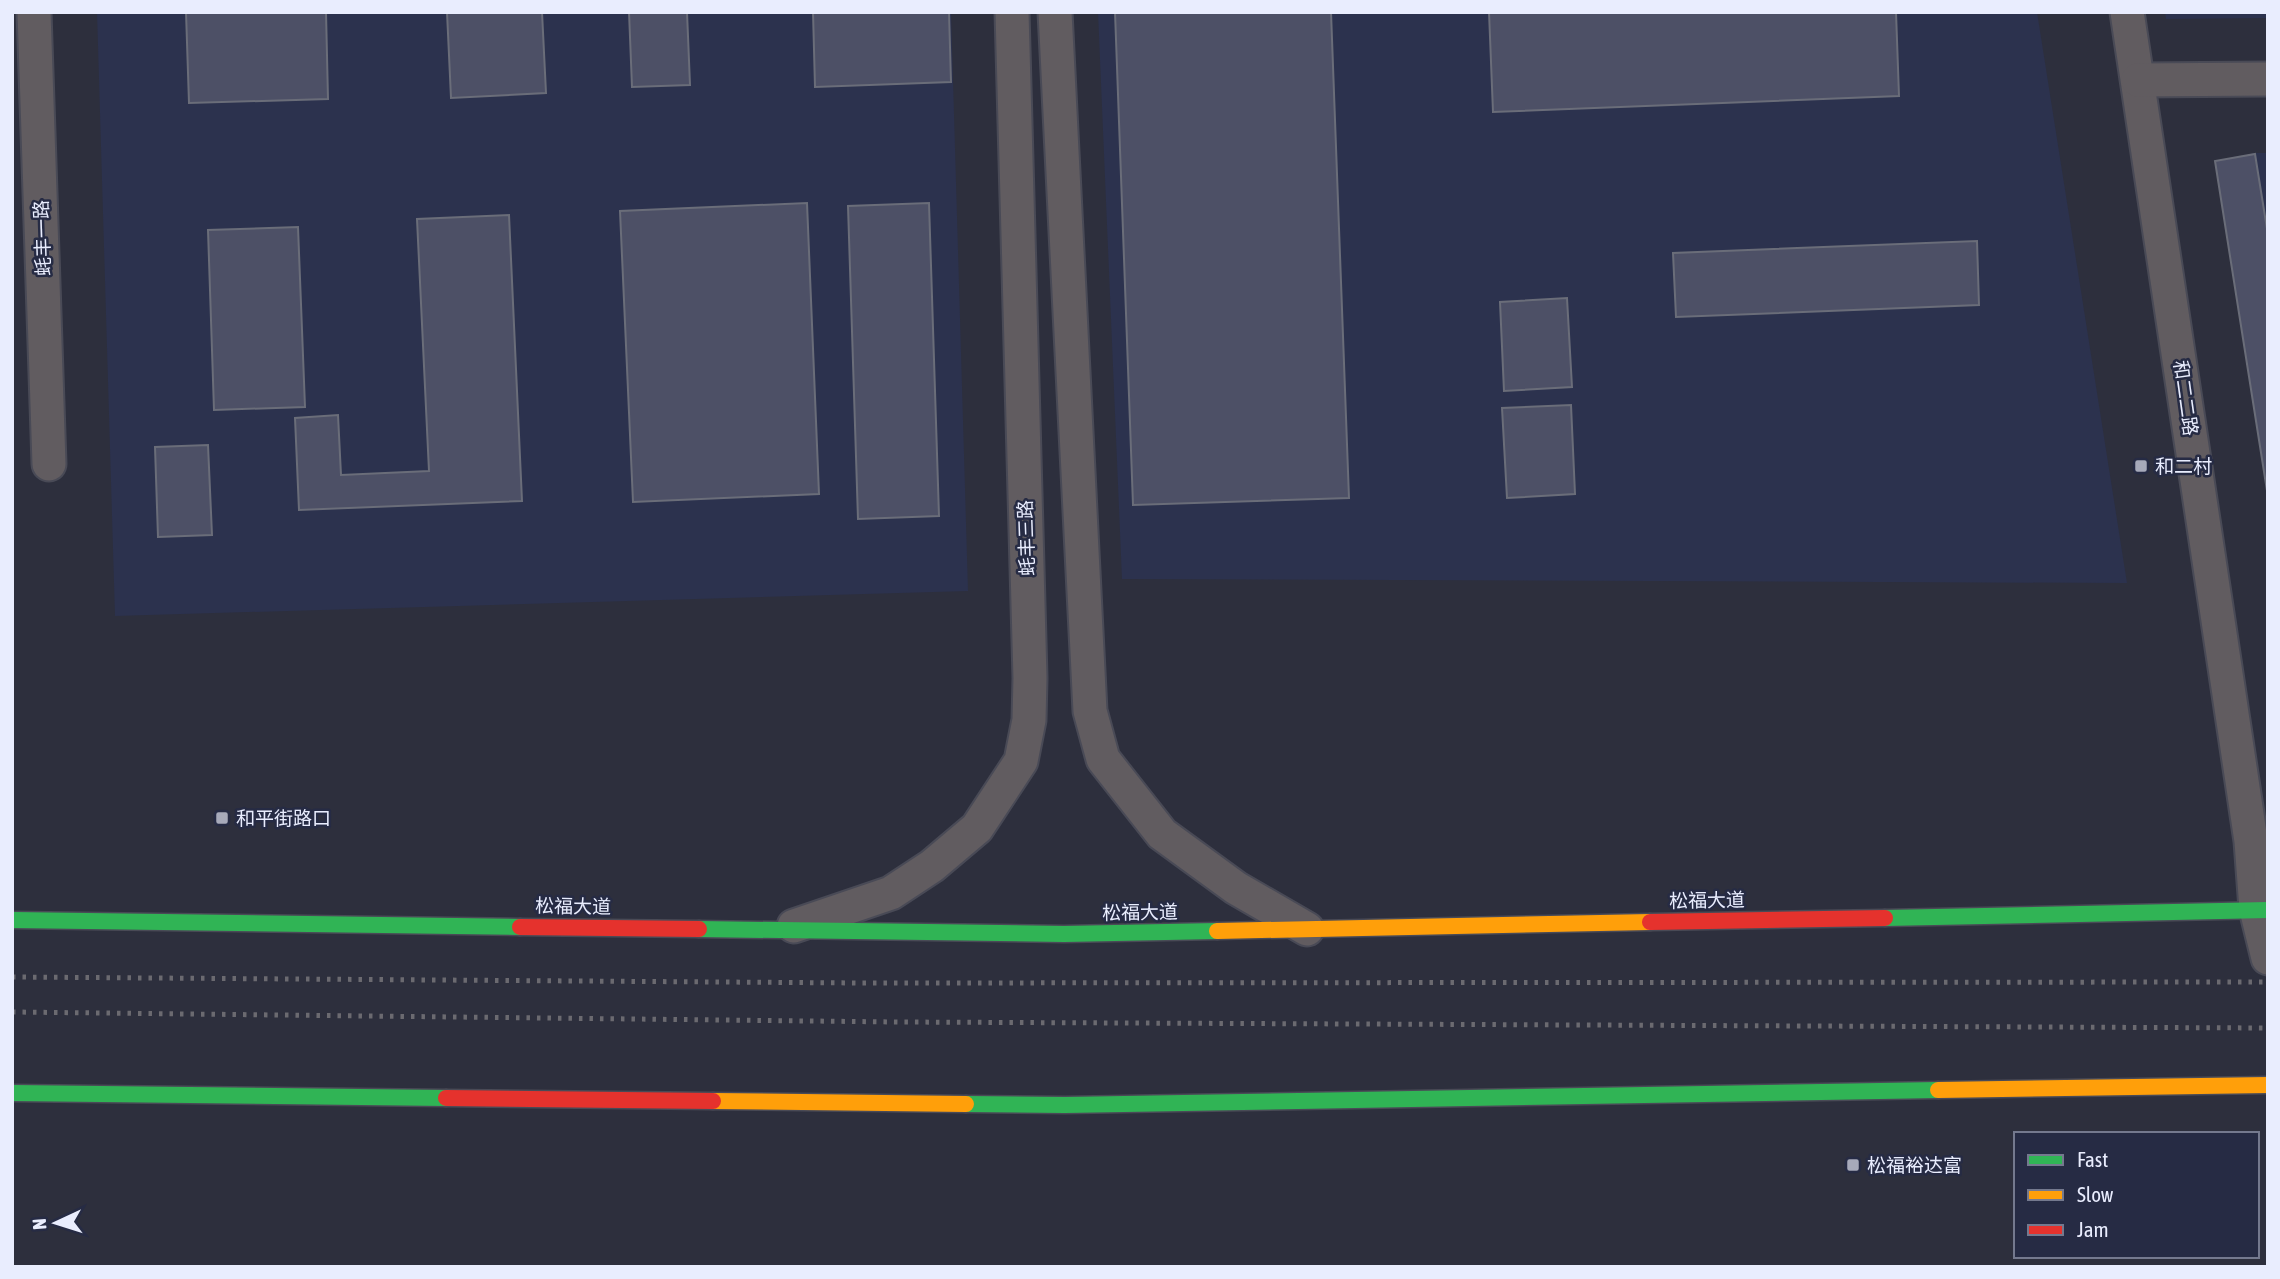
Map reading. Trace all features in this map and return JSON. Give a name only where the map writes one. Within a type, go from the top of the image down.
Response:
[{"type":"main road","name":"松福大道","points":[[12,920],[1064,934],[2262,909]]},
{"type":"main road","points":[[12,1093],[1065,1105],[2268,1085]]},
{"type":"street","name":"蚝丰一路","points":[[34,12],[49,464]]},
{"type":"street","name":"蚝丰三路","points":[[783,930],[891,893],[932,866],[977,828],[1021,761],[1029,720],[1030,678],[1012,12]]},
{"type":"street","points":[[1055,12],[1090,711],[1103,759],[1162,834],[1236,888],[1307,929]]},
{"type":"street","name":"和二二路","points":[[2127,12],[2268,958]]},
{"type":"street","points":[[2138,80],[2268,79]]},
{"type":"shaded area","points":[[97,12],[951,12],[968,591],[115,616]]},
{"type":"shaded area","points":[[1098,12],[2037,12],[2127,583],[1122,579]]},
{"type":"shaded area","points":[[2165,12],[2268,12],[2268,18],[2166,19]]},
{"type":"shaded area","points":[[2252,153],[2268,153],[2268,229]]},
{"type":"building","points":[[186,12],[326,12],[328,99],[189,103]]},
{"type":"building","points":[[447,12],[542,12],[546,93],[451,98]]},
{"type":"building","points":[[629,12],[687,12],[690,85],[632,87]]},
{"type":"building","points":[[813,12],[949,12],[951,82],[815,87]]},
{"type":"building","points":[[1115,12],[1331,12],[1349,498],[1133,505]]},
{"type":"building","points":[[1489,12],[1896,12],[1899,96],[1493,112]]},
{"type":"building","points":[[2255,154],[2268,235],[2268,497],[2215,161]]},
{"type":"building","points":[[807,203],[819,494],[633,502],[620,211]]},
{"type":"building","points":[[929,203],[939,516],[858,519],[848,206]]},
{"type":"building","points":[[509,215],[522,501],[299,510],[295,418],[338,415],[341,475],[429,471],[417,219]]},
{"type":"building","points":[[298,227],[305,407],[214,410],[208,230]]},
{"type":"building","points":[[1977,241],[1979,305],[1676,317],[1673,253]]},
{"type":"building","points":[[1567,298],[1572,387],[1504,391],[1500,302]]},
{"type":"building","points":[[1571,405],[1575,494],[1507,498],[1502,408]]},
{"type":"building","points":[[208,445],[212,535],[158,537],[155,447]]},
{"type":"railway","points":[[12,977],[861,983],[2268,982]]},
{"type":"railway","points":[[12,1012],[898,1022],[2268,1028]]},
{"type":"traffic: fast","points":[[1885,918],[2268,910]]},
{"type":"traffic: fast","points":[[12,920],[520,927]]},
{"type":"traffic: fast","points":[[699,929],[1064,934],[1217,931]]},
{"type":"traffic: fast","points":[[966,1104],[1065,1105],[1938,1090]]},
{"type":"traffic: fast","points":[[12,1093],[446,1098]]},
{"type":"traffic: slow","points":[[1217,931],[1650,922]]},
{"type":"traffic: slow","points":[[1938,1090],[2268,1085]]},
{"type":"traffic: slow","points":[[713,1101],[966,1104]]},
{"type":"traffic: jam","points":[[1650,922],[1885,918]]},
{"type":"traffic: jam","points":[[520,927],[699,929]]},
{"type":"traffic: jam","points":[[446,1098],[713,1101]]},
{"type":"place","name":"和二村","points":[[2141,466]]},
{"type":"place","name":"和平街路口","points":[[222,818]]},
{"type":"place","name":"松福裕达富","points":[[1853,1165]]}]
